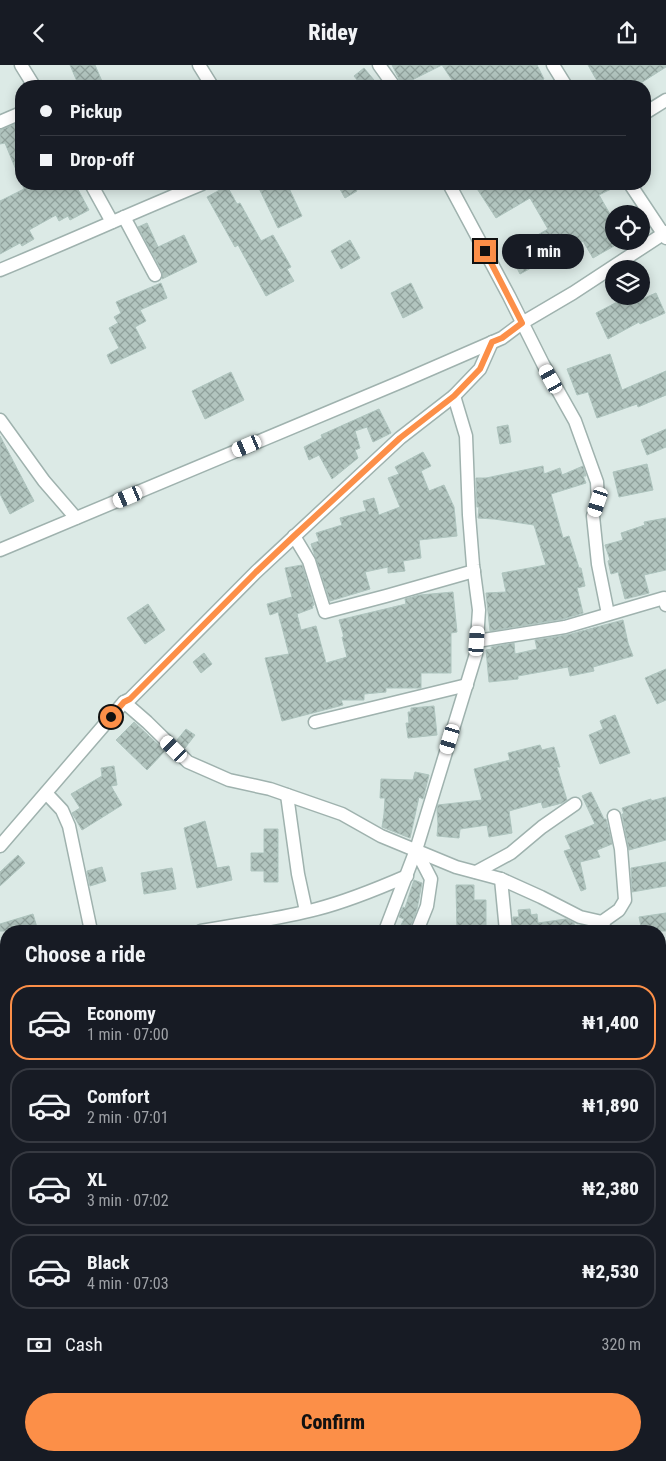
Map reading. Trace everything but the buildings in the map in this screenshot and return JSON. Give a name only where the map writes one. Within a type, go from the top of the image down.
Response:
[{"type":"street","points":[[22,65],[31,80]]},
{"type":"street","points":[[199,65],[208,80]]},
{"type":"street","points":[[379,65],[390,80]]},
{"type":"street","points":[[553,65],[562,80]]},
{"type":"street","points":[[651,109],[666,100]]},
{"type":"street","points":[[0,122],[15,116]]},
{"type":"street","points":[[94,190],[112,222]]},
{"type":"street","points":[[0,270],[77,239],[188,190]]},
{"type":"street","points":[[452,190],[575,421],[597,482],[598,502],[593,516],[598,564],[608,614]]},
{"type":"street","points":[[0,550],[502,338],[522,323],[665,235],[634,190]]},
{"type":"street","points":[[124,217],[155,275]]},
{"type":"street","points":[[0,846],[124,702],[130,699],[294,536],[400,438],[454,396],[480,369],[492,342]]},
{"type":"street","points":[[387,925],[416,850],[476,654],[479,610],[469,515],[466,436],[454,396]]},
{"type":"street","points":[[2,427],[76,518]]},
{"type":"street","points":[[294,536],[309,561],[325,612],[474,571]]},
{"type":"street","points":[[477,641],[565,627],[664,598],[666,605]]},
{"type":"street","points":[[315,722],[467,685]]},
{"type":"street","points":[[124,702],[188,762],[229,780],[270,789],[342,815],[381,836],[456,867],[501,879],[599,925]]},
{"type":"street","points":[[46,793],[62,810],[69,826],[90,925]]},
{"type":"street","points":[[287,795],[298,874],[306,911]]},
{"type":"street","points":[[476,872],[511,853],[575,803]]},
{"type":"street","points":[[606,925],[619,910],[625,899],[621,849],[614,816]]},
{"type":"street","points":[[416,850],[431,879],[427,906],[419,925]]},
{"type":"street","points":[[232,925],[306,911],[370,892],[407,876]]},
{"type":"street","points":[[501,879],[505,925]]},
{"type":"route","points":[[111,717],[256,572],[400,438],[454,396],[480,369],[492,342],[502,338],[522,323],[485,251]]}]
